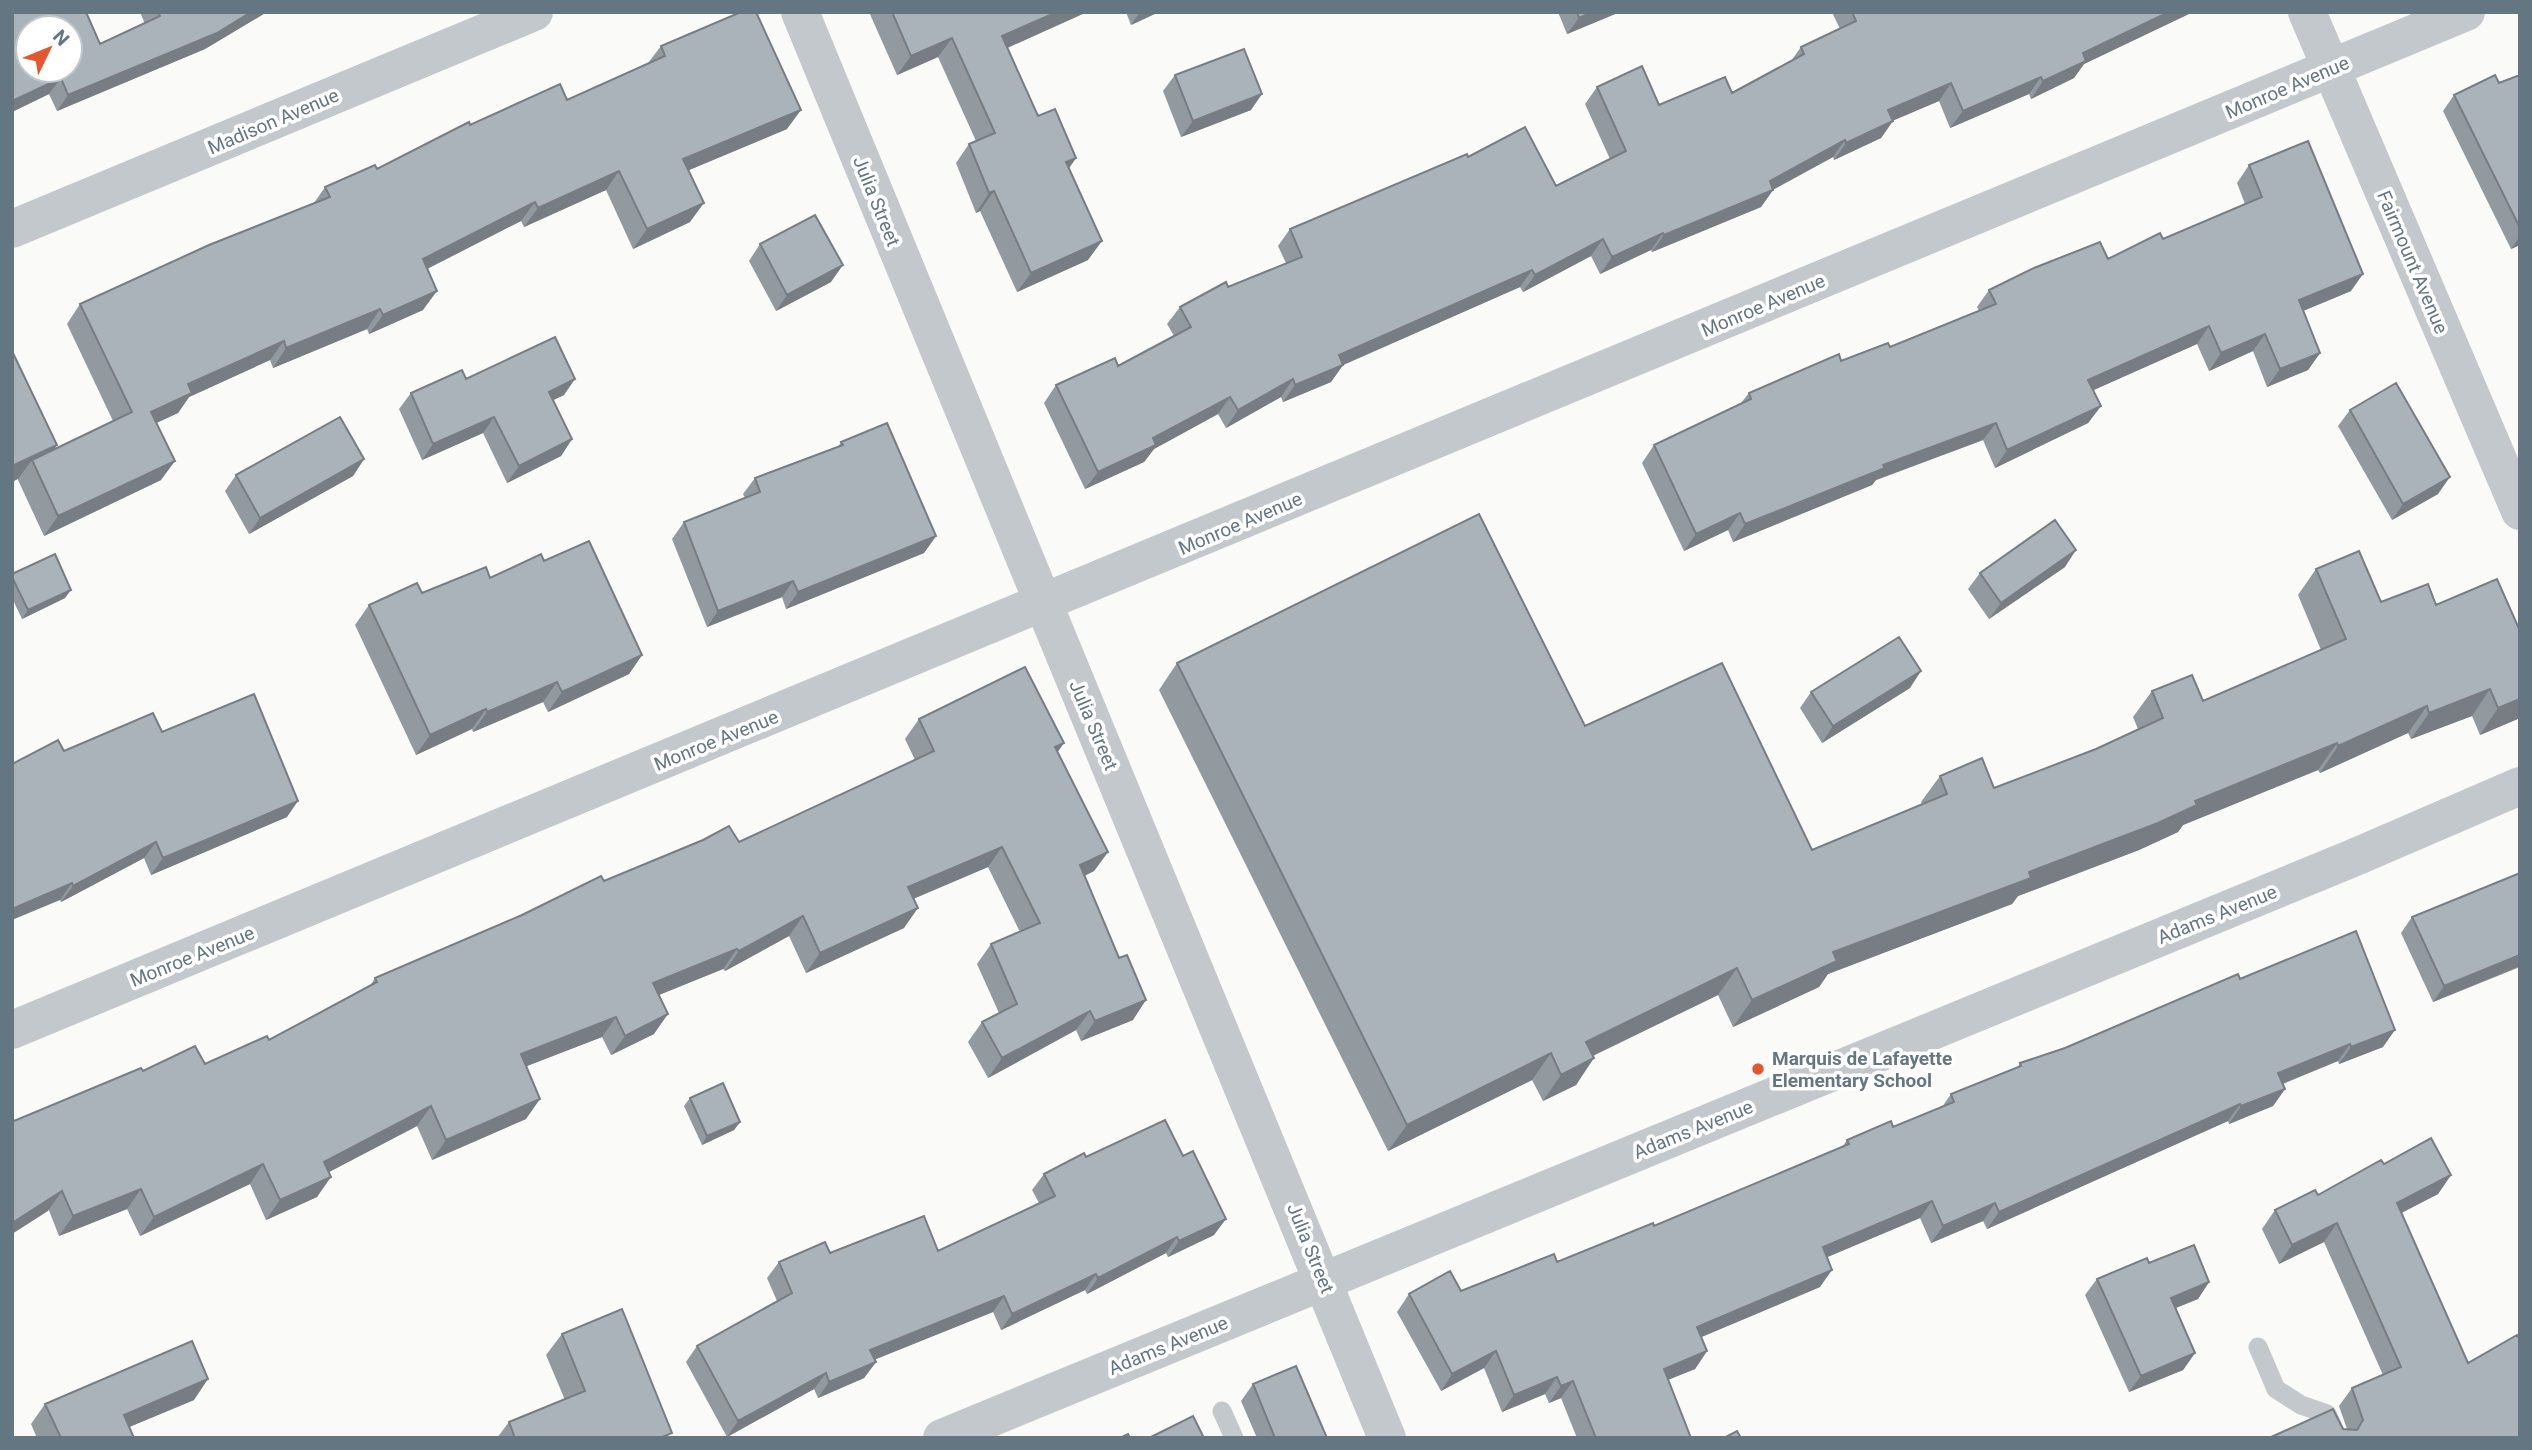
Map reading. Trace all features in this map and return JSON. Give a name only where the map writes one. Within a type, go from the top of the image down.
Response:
[{"type":"street","name":"Madison Avenue","points":[[12,229],[534,12]]},
{"type":"street","name":"Julia Street","points":[[800,12],[1043,605],[1325,1280],[1387,1438]]},
{"type":"street","name":"Fairmount Avenue","points":[[2307,12],[2520,511]]},
{"type":"street","name":"Monroe Avenue","points":[[12,1030],[1043,605],[2466,12]]},
{"type":"street","name":"Adams Avenue","points":[[942,1438],[2327,869],[2520,786]]},
{"type":"lane","points":[[2258,1347],[2276,1389],[2301,1405],[2328,1414],[2338,1438]]},
{"type":"lane","points":[[1222,1410],[1234,1438]]},
{"type":"building","points":[[12,12],[86,12],[100,44],[160,16],[158,12],[251,12],[217,33],[68,95],[63,84],[84,84],[84,14],[14,14],[14,84],[48,84],[12,101]]},
{"type":"building","points":[[741,12],[756,12],[801,110],[683,159],[704,203],[647,229],[619,171],[538,208],[535,202],[423,259],[437,291],[383,315],[380,309],[286,348],[284,341],[188,384],[192,393],[151,412],[175,461],[58,516],[32,460],[132,412],[80,304],[209,245],[330,197],[325,187],[375,165],[377,169],[469,122],[470,125],[560,84],[567,100],[665,56],[661,46]]},
{"type":"building","points":[[892,12],[1057,12],[1002,36],[1038,116],[1055,109],[1076,158],[1066,162],[1102,241],[1031,273],[994,191],[989,193],[969,144],[995,133],[952,38],[911,56]]},
{"type":"building","points":[[1577,12],[1592,12],[1579,18]]},
{"type":"building","points":[[1852,12],[2169,12],[2083,53],[2086,61],[2043,81],[2041,77],[1963,111],[1951,83],[1888,110],[1893,121],[1846,143],[1845,140],[1770,181],[1773,190],[1664,235],[1663,233],[1612,257],[1603,239],[1535,275],[1532,270],[1339,355],[1343,365],[1295,385],[1293,379],[1238,410],[1230,397],[1153,438],[1156,445],[1098,472],[1056,385],[1115,358],[1118,366],[1191,327],[1180,307],[1226,282],[1228,287],[1302,257],[1290,229],[1467,154],[1468,157],[1525,127],[1556,186],[1626,151],[1597,87],[1642,66],[1659,105],[1725,77],[1732,93],[1804,54],[1801,47],[1856,21]]},
{"type":"building","points":[[1244,49],[1262,94],[1193,121],[1175,75]]},
{"type":"building","points":[[2495,75],[2499,83],[2520,75],[2520,228],[2454,95]]},
{"type":"building","points":[[2308,141],[2363,274],[2299,300],[2320,353],[2280,369],[2265,334],[2221,353],[2209,326],[2088,380],[2101,406],[2007,450],[1996,423],[1883,465],[1885,468],[1745,524],[1740,513],[1696,534],[1654,445],[1751,399],[1749,393],[1839,354],[1841,361],[1888,343],[1890,347],[1996,304],[1989,290],[2034,268],[2100,242],[2108,259],[2160,233],[2163,239],[2262,197],[2249,165]]},
{"type":"building","points":[[815,215],[843,265],[787,295],[760,244]]},
{"type":"building","points":[[555,337],[575,379],[549,392],[572,439],[519,466],[494,417],[433,444],[411,393],[462,370],[466,379]]},
{"type":"building","points":[[12,351],[57,445],[12,466]]},
{"type":"building","points":[[2396,383],[2450,477],[2403,504],[2350,410]]},
{"type":"building","points":[[340,417],[364,459],[260,518],[236,475]]},
{"type":"building","points":[[887,423],[936,536],[798,592],[793,581],[718,611],[684,522],[760,492],[755,478],[843,445],[841,442]]},
{"type":"building","points":[[1479,514],[1585,726],[1722,663],[1812,850],[1947,794],[1940,776],[1982,758],[1994,788],[2096,749],[2163,718],[2152,691],[2192,675],[2203,701],[2346,639],[2316,569],[2359,551],[2381,602],[2428,584],[2436,605],[2497,579],[2520,631],[2520,699],[2498,708],[2490,689],[2429,713],[2427,706],[2338,746],[2337,743],[2195,801],[2197,805],[2158,823],[2029,872],[2031,878],[1833,952],[1837,961],[1752,1000],[1737,968],[1586,1042],[1594,1058],[1561,1075],[1551,1053],[1407,1125],[1177,663]]},
{"type":"building","points":[[2055,520],[2076,550],[2001,603],[1980,573]]},
{"type":"building","points":[[589,541],[642,655],[562,692],[557,682],[487,712],[486,709],[430,735],[369,605],[417,583],[422,593],[486,567],[490,578],[541,554],[544,561]]},
{"type":"building","points":[[55,554],[71,590],[28,610],[12,574]]},
{"type":"building","points":[[1899,637],[1921,671],[1833,726],[1811,692]]},
{"type":"building","points":[[1025,667],[1064,743],[1055,747],[1108,852],[1080,865],[1119,958],[1127,955],[1146,1000],[1095,1021],[1090,1011],[1002,1058],[982,1022],[1017,1004],[991,944],[1040,923],[1002,847],[908,887],[918,908],[820,953],[803,916],[739,951],[737,949],[653,983],[668,1014],[625,1036],[616,1017],[521,1054],[540,1099],[446,1140],[431,1106],[324,1162],[331,1177],[280,1200],[263,1164],[154,1217],[141,1189],[73,1216],[62,1191],[12,1223],[12,1118],[14,1121],[141,1068],[143,1071],[195,1046],[205,1064],[267,1036],[269,1040],[377,982],[375,978],[522,915],[601,876],[604,881],[703,840],[729,826],[739,842],[934,751],[919,719]]},
{"type":"building","points":[[254,694],[298,801],[163,858],[156,842],[73,886],[72,883],[12,909],[12,764],[58,740],[64,751],[153,713],[162,732]]},
{"type":"building","points":[[2520,873],[2520,955],[2444,986],[2412,917]]},
{"type":"building","points":[[2356,931],[2395,1030],[2351,1047],[2350,1044],[2278,1073],[2285,1089],[2241,1106],[2240,1104],[1999,1212],[1995,1203],[1943,1226],[1932,1201],[1823,1247],[1832,1270],[1697,1327],[1707,1351],[1664,1369],[1691,1438],[1596,1438],[1573,1381],[1561,1386],[1557,1377],[1514,1395],[1496,1351],[1452,1374],[1409,1294],[1450,1271],[1461,1291],[1554,1254],[1557,1262],[1653,1223],[1654,1226],[1849,1144],[1847,1140],[1891,1121],[1893,1127],[1954,1102],[1951,1094],[2021,1066],[2020,1063],[2065,1048],[2238,974],[2240,979]]},
{"type":"building","points":[[723,1083],[740,1122],[707,1136],[690,1098]]},
{"type":"building","points":[[1165,1120],[1183,1156],[1193,1151],[1226,1219],[1179,1241],[1177,1237],[1098,1278],[1096,1274],[1012,1314],[1004,1296],[870,1350],[876,1362],[829,1382],[826,1373],[738,1421],[697,1346],[792,1293],[779,1262],[825,1242],[830,1253],[924,1216],[938,1251],[1055,1196],[1044,1174],[1084,1153],[1086,1157]]},
{"type":"building","points":[[2431,1138],[2451,1175],[2397,1203],[2468,1363],[2517,1335],[2520,1339],[2520,1438],[2269,1438],[2333,1409],[2343,1429],[2357,1430],[2363,1420],[2352,1388],[2401,1367],[2337,1223],[2292,1245],[2275,1210],[2315,1190],[2318,1195],[2381,1160],[2384,1164]]},
{"type":"building","points":[[2194,1245],[2209,1282],[2171,1298],[2195,1353],[2141,1376],[2097,1279],[2147,1258],[2149,1263]]},
{"type":"building","points":[[622,1309],[672,1433],[660,1438],[515,1438],[509,1422],[585,1391],[562,1334]]},
{"type":"building","points":[[192,1341],[208,1379],[124,1415],[134,1438],[61,1438],[45,1404]]},
{"type":"building","points":[[1296,1366],[1327,1438],[1275,1438],[1253,1384]]},
{"type":"building","points":[[1193,1416],[1204,1438],[1149,1438]]},
{"type":"building","points":[[1737,1431],[1741,1438],[1724,1438]]},
{"type":"place","name":"Marquis de Lafayette Elementary School","points":[[1758,1069]]}]
